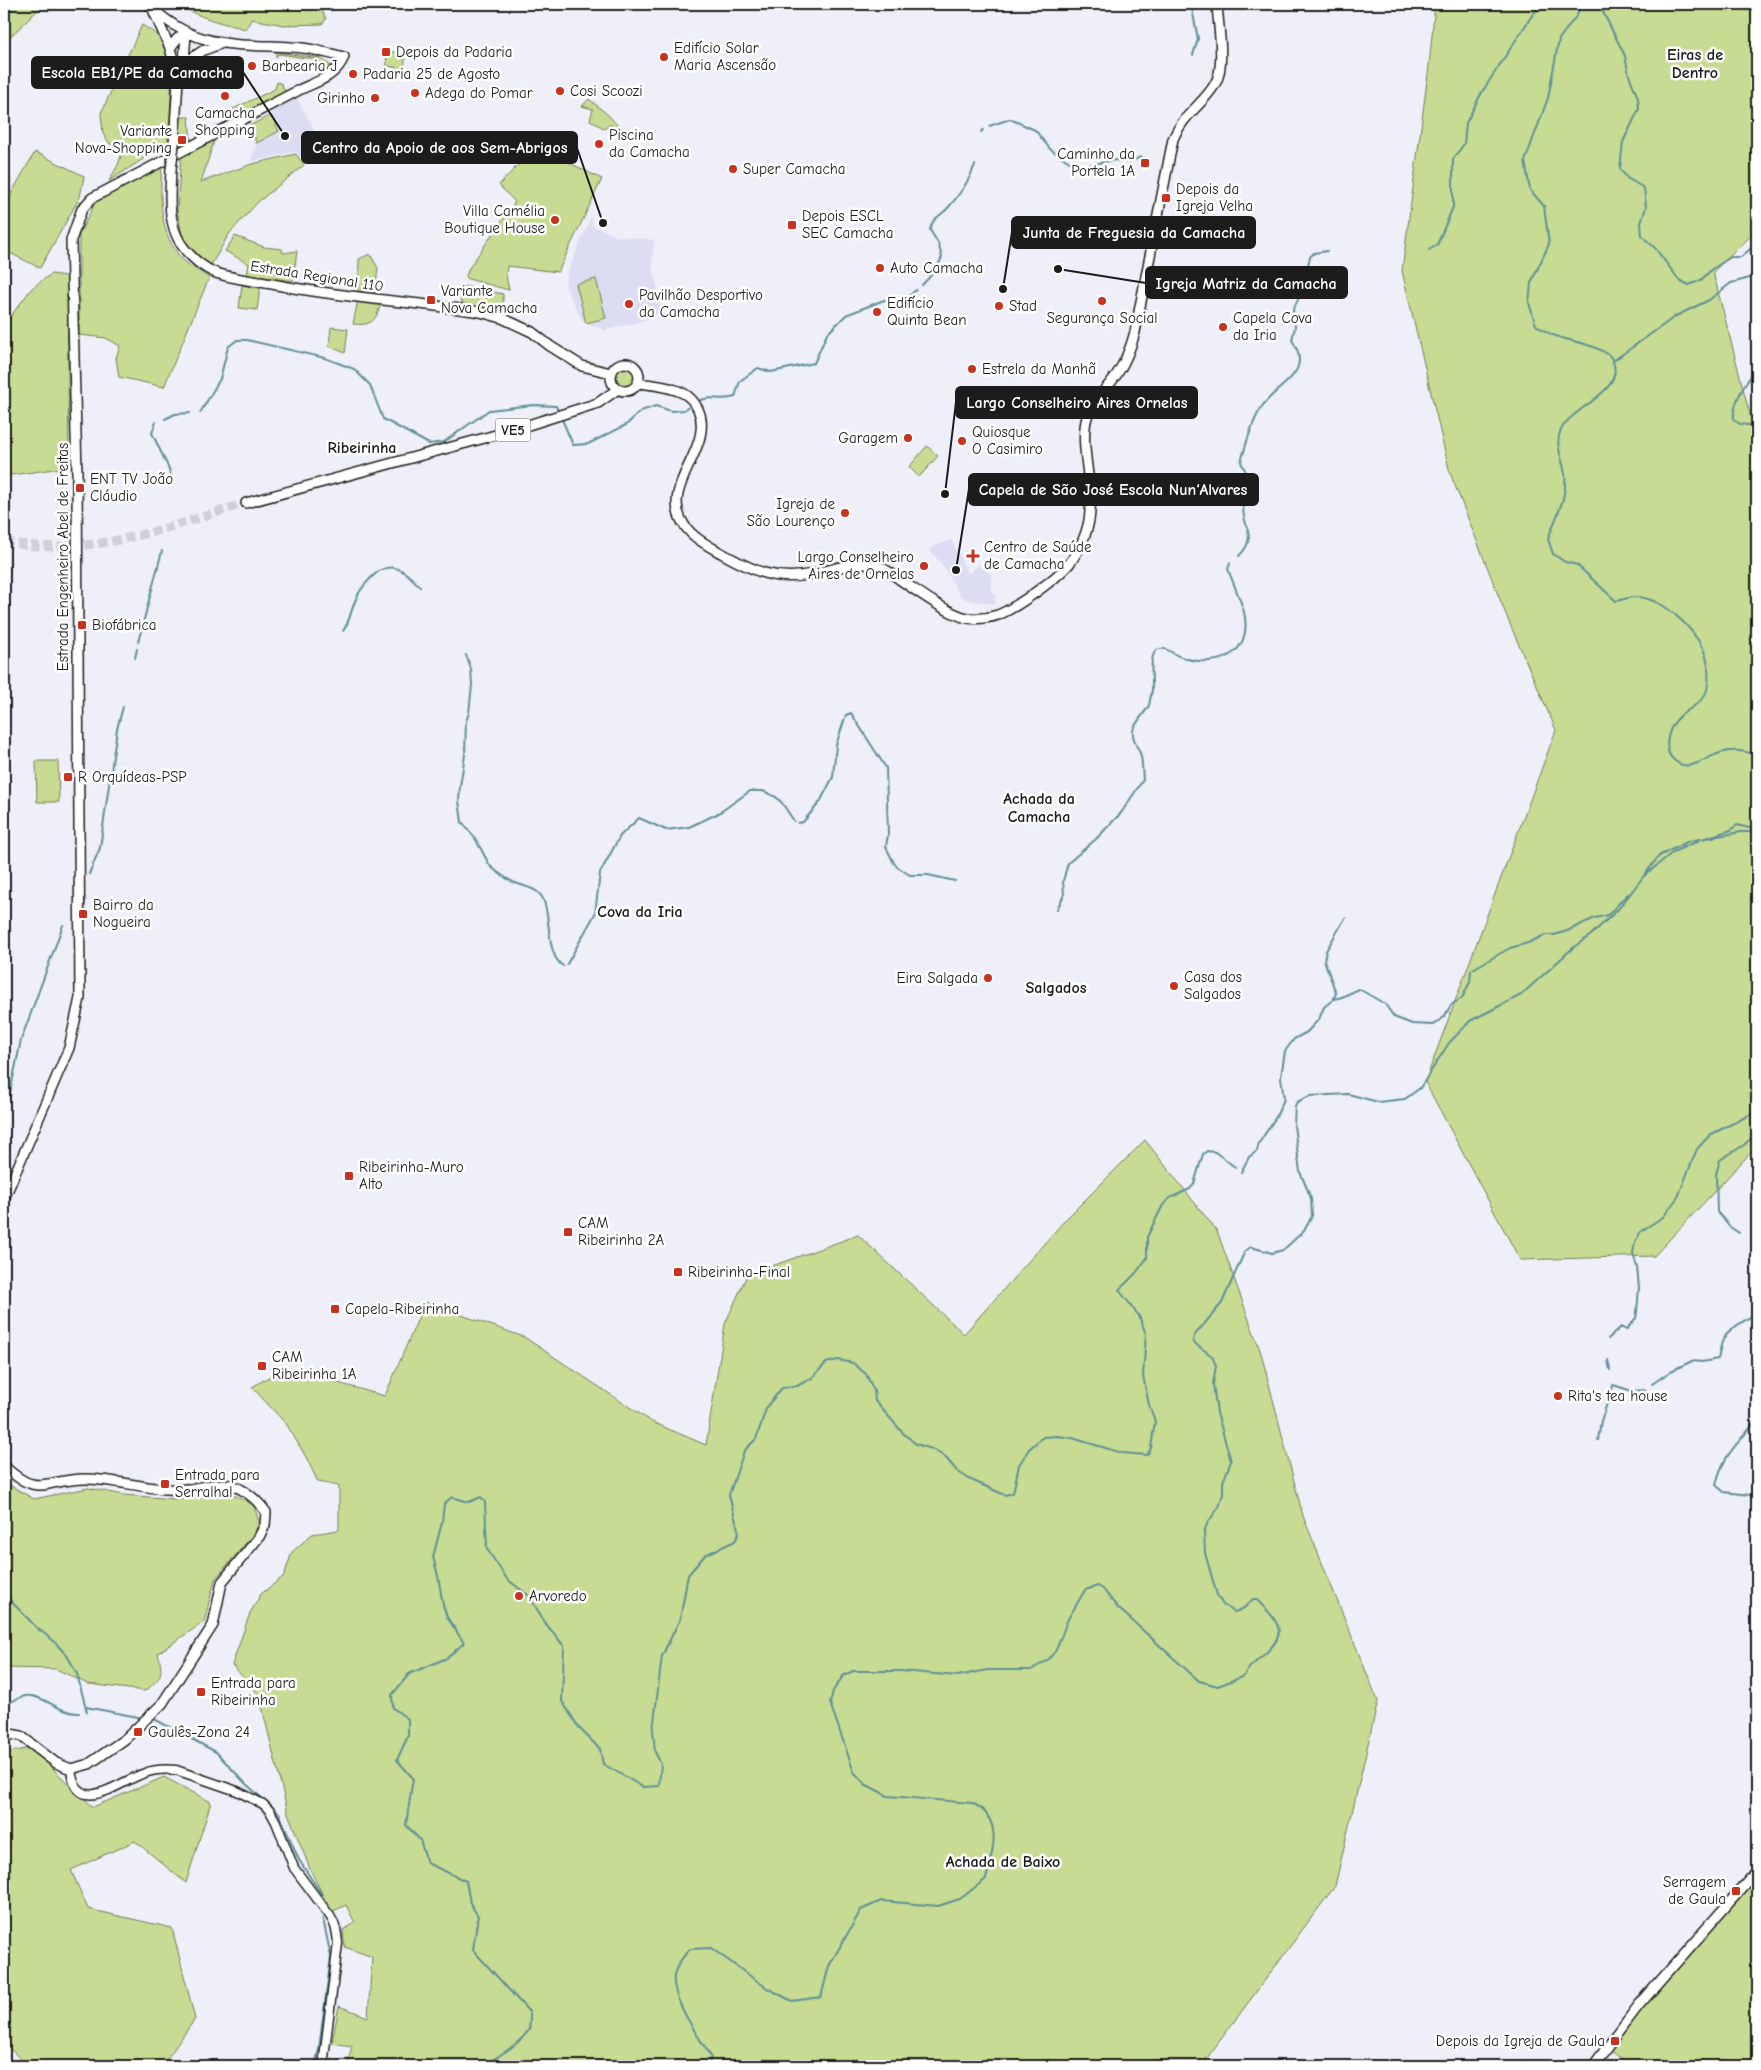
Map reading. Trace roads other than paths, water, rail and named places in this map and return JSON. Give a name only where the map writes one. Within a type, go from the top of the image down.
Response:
[{"type":"main road","points":[[638,383],[672,389],[683,393],[696,406],[701,422],[700,439],[679,486],[678,512],[690,533],[743,565],[770,576],[789,577],[815,574],[852,564],[872,564],[883,568],[948,610],[968,618],[985,618],[998,614],[1047,583],[1069,564],[1078,551],[1088,525],[1090,512],[1085,440],[1087,418],[1097,398],[1117,374],[1129,351],[1175,134],[1180,123],[1214,86],[1219,75],[1217,4]]},
{"type":"main road","points":[[151,6],[186,32],[203,40],[220,44]]},
{"type":"main road","name":"Estrada Regional 110","points":[[151,6],[171,51],[178,80]]},
{"type":"main road","points":[[186,32],[177,39],[171,51],[184,63],[204,50],[220,44]]},
{"type":"main road","name":"Estrada Regional 110","points":[[186,32],[184,63],[178,80],[171,170],[171,210],[172,224],[182,245],[200,263],[217,273],[294,288],[480,312],[502,318],[532,332],[582,366],[611,373]]},
{"type":"main road","name":"Estrada Engenheiro Abel de Freitas","points":[[4,1199],[69,1048],[80,998],[77,482],[71,240],[82,208],[92,198],[327,77],[340,67],[344,57],[292,47],[220,44]]},
{"type":"main road","points":[[628,362],[638,370],[638,383],[630,390],[618,389],[612,382],[611,373],[619,363],[628,362]]},
{"type":"main road","name":"VE5","points":[[246,503],[503,433],[598,403],[618,389]]},
{"type":"main road","points":[[4,1466],[18,1479],[40,1486],[70,1479],[99,1479],[187,1489],[212,1485],[229,1485],[244,1491],[258,1501],[266,1512],[265,1525],[259,1537],[222,1582],[213,1625],[162,1704],[125,1738],[102,1756],[80,1768],[71,1770],[56,1763],[21,1736],[4,1733]]},
{"type":"main road","points":[[1593,2066],[1639,2005],[1757,1871]]},
{"type":"street","points":[[71,1770],[76,1786],[86,1794],[100,1795],[145,1773],[164,1769],[176,1770],[256,1799],[270,1811],[294,1868],[336,1924],[338,1943],[323,2066]]},
{"type":"waterway","points":[[1191,4],[1198,39],[1193,55]]},
{"type":"waterway","points":[[1429,250],[1437,245],[1453,207],[1453,159],[1464,144],[1466,123],[1482,92],[1533,14],[1544,4]]},
{"type":"waterway","points":[[1581,4],[1577,15],[1559,39],[1548,98],[1525,161],[1530,190],[1544,206],[1549,244],[1531,283],[1529,303],[1536,325],[1553,335],[1588,345],[1606,353],[1613,361],[1614,375],[1610,384],[1603,392],[1574,414],[1561,430],[1558,441],[1565,474],[1565,491],[1548,539],[1553,554],[1565,562],[1577,565],[1616,601],[1635,597],[1656,602],[1676,615],[1699,642],[1707,663],[1707,690],[1697,704],[1679,717],[1669,733],[1668,751],[1675,761],[1687,766],[1728,751],[1757,754]]},
{"type":"waterway","points":[[1599,4],[1625,56],[1629,75],[1638,98],[1639,109],[1623,142],[1620,169],[1627,178],[1644,188],[1646,207],[1641,223],[1642,236],[1655,248],[1679,280],[1689,285],[1701,280],[1712,269],[1731,257],[1741,257],[1757,243]]},
{"type":"waterway","points":[[989,126],[1010,119],[1035,130],[1050,149],[1077,167],[1115,160],[1129,162],[1141,157]]},
{"type":"waterway","points":[[922,285],[936,270],[942,257],[938,243],[930,230],[932,223],[960,194],[975,165]]},
{"type":"waterway","points":[[1239,556],[1245,549],[1249,537],[1243,513],[1244,500],[1250,484],[1241,462],[1245,448],[1257,414],[1296,371],[1299,362],[1298,352],[1292,340],[1295,327],[1293,309],[1301,294],[1310,257],[1314,253],[1327,251]]},
{"type":"waterway","points":[[1613,361],[1676,316],[1709,300],[1731,283],[1757,276]]},
{"type":"waterway","points":[[696,402],[711,398],[725,399],[735,397],[740,381],[758,368],[771,372],[814,363],[827,334],[846,315],[884,300],[903,301],[916,290]]},
{"type":"waterway","points":[[200,413],[220,379],[228,347],[237,340],[247,340],[325,358],[354,369],[370,385],[383,419],[429,444],[444,442],[489,410],[533,405],[556,406],[559,413]]},
{"type":"waterway","points":[[1757,369],[1748,380],[1737,400],[1734,413],[1734,420],[1740,424],[1757,426]]},
{"type":"waterway","points":[[561,417],[573,445],[588,444],[626,425],[641,411],[656,406],[671,411],[684,410],[692,405]]},
{"type":"waterway","points":[[165,419],[175,414],[190,413]]},
{"type":"waterway","points":[[156,422],[152,433],[171,477]]},
{"type":"waterway","points":[[138,642],[162,551]]},
{"type":"waterway","points":[[1057,909],[1064,895],[1063,881],[1068,863],[1096,839],[1121,813],[1143,780],[1141,756],[1134,740],[1133,731],[1149,705],[1152,690],[1154,653],[1157,650],[1163,649],[1178,656],[1194,660],[1219,660],[1229,656],[1237,649],[1243,639],[1246,627],[1244,612],[1228,569],[1230,563]]},
{"type":"waterway","points":[[343,631],[360,591],[376,573],[383,569],[396,568],[408,575],[420,587]]},
{"type":"waterway","points":[[135,658],[137,649]]},
{"type":"waterway","points":[[466,655],[471,669],[472,685],[469,713],[466,721],[465,755],[459,801],[462,822],[475,838],[489,864]]},
{"type":"waterway","points":[[89,874],[100,848],[117,729],[123,707]]},
{"type":"waterway","points":[[798,823],[803,822],[820,802],[833,777],[836,745],[846,715],[851,713],[886,768],[888,834],[886,847],[894,863],[910,875],[928,875],[955,881]]},
{"type":"waterway","points":[[567,964],[595,914],[600,873],[620,836],[639,818],[666,830],[689,827],[719,813],[750,791],[763,791],[776,797],[794,821]]},
{"type":"waterway","points":[[1705,838],[1731,830],[1737,825],[1749,828],[1757,827]]},
{"type":"waterway","points":[[708,2066],[711,2057],[687,2018],[674,1985],[676,1968],[690,1949],[711,1948],[767,1988],[792,2001],[821,1997],[829,1966],[861,1910],[881,1901],[938,1906],[960,1899],[986,1879],[994,1836],[989,1817],[982,1809],[972,1803],[888,1796],[865,1784],[854,1772],[830,1703],[833,1691],[843,1676],[853,1671],[901,1671],[958,1676],[987,1670],[1031,1670],[1048,1660],[1056,1650],[1068,1619],[1085,1590],[1098,1586],[1103,1589],[1117,1607],[1199,1681],[1218,1686],[1244,1676],[1250,1667],[1275,1642],[1278,1635],[1276,1622],[1256,1599],[1253,1599],[1244,1608],[1235,1612],[1223,1605],[1217,1595],[1205,1553],[1204,1532],[1207,1524],[1219,1507],[1223,1494],[1223,1482],[1231,1461],[1217,1413],[1213,1384],[1216,1366],[1212,1356],[1193,1342],[1194,1336],[1222,1303],[1245,1251],[1251,1247],[1272,1253],[1283,1250],[1304,1231],[1312,1216],[1311,1198],[1300,1172],[1294,1125],[1297,1102],[1310,1096],[1348,1094],[1378,1102],[1405,1099],[1420,1088],[1449,1043],[1470,1021],[1521,995],[1574,947],[1591,935],[1620,907],[1659,856],[1689,841],[1741,832],[1757,832]]},
{"type":"waterway","points":[[1644,876],[1673,852],[1698,841]]},
{"type":"waterway","points":[[490,866],[517,884],[534,890],[543,899],[551,945],[554,954],[563,966]]},
{"type":"waterway","points":[[1241,1172],[1249,1157],[1257,1151],[1259,1143],[1276,1117],[1284,1099],[1281,1077],[1285,1051],[1294,1039],[1307,1032],[1319,1019],[1324,1007],[1334,999],[1359,989],[1385,1004],[1394,1017],[1412,1024],[1433,1025],[1444,1017],[1451,1005],[1462,998],[1470,982],[1471,970],[1510,948],[1528,943],[1545,935],[1554,935],[1567,931],[1595,918],[1608,915],[1628,894]]},
{"type":"waterway","points":[[84,906],[85,901]]},
{"type":"waterway","points":[[1334,998],[1336,993],[1324,960],[1326,951],[1345,918]]},
{"type":"waterway","points":[[4,1107],[9,1098],[21,1040],[63,925]]},
{"type":"waterway","points":[[1608,1339],[1621,1327],[1626,1330],[1636,1318],[1639,1288],[1637,1267],[1633,1253],[1635,1242],[1641,1231],[1663,1217],[1678,1197],[1697,1149],[1710,1135],[1757,1111]]},
{"type":"waterway","points":[[1739,1233],[1730,1227],[1717,1212],[1716,1174],[1720,1160],[1744,1145],[1757,1133]]},
{"type":"waterway","points":[[482,2066],[508,2050],[526,2034],[529,2029],[530,2013],[473,1950],[478,1916],[470,1903],[466,1881],[427,1863],[420,1840],[406,1825],[413,1778],[397,1760],[408,1736],[408,1719],[393,1708],[392,1695],[409,1674],[447,1658],[464,1643],[447,1617],[433,1557],[442,1522],[444,1504],[452,1497],[469,1502],[481,1497],[485,1502],[487,1549],[507,1579],[529,1596],[546,1624],[564,1646],[562,1701],[579,1728],[600,1749],[603,1764],[643,1787],[659,1786],[661,1764],[655,1752],[653,1730],[662,1656],[680,1619],[688,1575],[705,1555],[735,1541],[739,1533],[729,1495],[744,1451],[756,1439],[767,1406],[782,1388],[797,1386],[812,1378],[826,1363],[838,1360],[853,1363],[866,1374],[874,1391],[875,1401],[904,1434],[916,1444],[932,1449],[945,1457],[957,1471],[969,1479],[1005,1495],[1013,1493],[1019,1465],[1029,1449],[1043,1437],[1072,1438],[1122,1453],[1147,1455],[1151,1448],[1155,1421],[1149,1405],[1143,1376],[1146,1334],[1139,1316],[1119,1290],[1136,1273],[1147,1258],[1147,1237],[1163,1205],[1170,1198],[1190,1189],[1194,1184],[1203,1154],[1207,1151],[1215,1152],[1235,1167]]},
{"type":"waterway","points":[[1652,1384],[1671,1371],[1692,1361],[1702,1362],[1718,1359],[1721,1344],[1726,1335],[1757,1312]]},
{"type":"waterway","points":[[1608,1360],[1610,1370]]},
{"type":"waterway","points":[[1613,1385],[1632,1391],[1646,1390]]},
{"type":"waterway","points":[[1598,1440],[1601,1421],[1613,1386]]},
{"type":"waterway","points":[[1750,1495],[1724,1492],[1716,1485],[1727,1457],[1757,1419]]},
{"type":"waterway","points":[[4,1594],[37,1628],[54,1641],[68,1657],[77,1674],[87,1712]]},
{"type":"waterway","points":[[4,1706],[20,1697],[32,1696],[65,1710],[79,1713]]},
{"type":"waterway","points":[[86,1707],[143,1718]]},
{"type":"waterway","points":[[156,1720],[216,1752],[246,1784],[279,1813],[299,1860],[322,1895]]},
{"type":"waterway","points":[[315,2066],[331,1957],[323,1919]]},
{"type":"tunnel","points":[[4,541],[35,546],[96,544],[157,531],[246,503]]},
{"type":"place","name":"Depois da Padaria","points":[[386,52]]},
{"type":"place","name":"Edifício Solar Maria Ascensão","points":[[664,57]]},
{"type":"place","name":"Barbearia J","points":[[252,66]]},
{"type":"place","name":"Padaria 25 de Agosto","points":[[353,74]]},
{"type":"place","name":"Cosi Scoozi","points":[[560,91]]},
{"type":"place","name":"Adega do Pomar","points":[[415,93]]},
{"type":"place","name":"Camacha Shopping","points":[[225,96]]},
{"type":"place","name":"Girinho","points":[[375,98]]},
{"type":"place","name":"Escola EB1/PE da Camacha","points":[[285,136]]},
{"type":"place","name":"Variante Nova-Shopping","points":[[182,140]]},
{"type":"place","name":"Piscina da Camacha","points":[[599,144]]},
{"type":"place","name":"Caminho da Portela 1A","points":[[1145,163]]},
{"type":"place","name":"Super Camacha","points":[[733,169]]},
{"type":"place","name":"Depois da Igreja Velha","points":[[1166,198]]},
{"type":"place","name":"Villa Camélia Boutique House","points":[[555,220]]},
{"type":"place","name":"Centro da Apoio de aos Sem-Abrigos","points":[[603,223]]},
{"type":"place","name":"Depois ESCL SEC Camacha","points":[[792,225]]},
{"type":"place","name":"Auto Camacha","points":[[880,268]]},
{"type":"place","name":"Igreja Matriz da Camacha","points":[[1058,269]]},
{"type":"place","name":"Junta de Freguesia da Camacha","points":[[1003,289]]},
{"type":"place","name":"Variante Nova Camacha","points":[[431,300]]},
{"type":"place","name":"Segurança Social","points":[[1102,301]]},
{"type":"place","name":"Pavilhão Desportivo da Camacha","points":[[629,304]]},
{"type":"place","name":"Stad","points":[[999,306]]},
{"type":"place","name":"Edifício Quinta Bean","points":[[877,312]]},
{"type":"place","name":"Capela Cova da Iria","points":[[1223,327]]},
{"type":"place","name":"Estrela da Manhã","points":[[972,369]]},
{"type":"place","name":"Garagem","points":[[908,438]]},
{"type":"place","name":"Quiosque O Casimiro","points":[[962,441]]},
{"type":"place","name":"ENT TV João Cláudio","points":[[80,488]]},
{"type":"place","name":"Largo Conselheiro Aires Ornelas","points":[[945,494]]},
{"type":"place","name":"Igreja de São Lourenço","points":[[845,513]]},
{"type":"place","name":"Centro de Saúde de Camacha","points":[[973,556]]},
{"type":"place","name":"Largo Conselheiro Aires de Ornelas","points":[[924,566]]},
{"type":"place","name":"Capela de São José Escola Nun‘Alvares","points":[[956,570]]},
{"type":"place","name":"Biofábrica","points":[[82,625]]},
{"type":"place","name":"R Orquídeas-PSP","points":[[68,777]]},
{"type":"place","name":"Bairro da Nogueira","points":[[83,914]]},
{"type":"place","name":"Eira Salgada","points":[[988,978]]},
{"type":"place","name":"Casa dos Salgados","points":[[1174,986]]},
{"type":"place","name":"Ribeirinha-Muro Alto","points":[[349,1176]]},
{"type":"place","name":"CAM Ribeirinha 2A","points":[[568,1232]]},
{"type":"place","name":"Ribeirinha-Final","points":[[678,1272]]},
{"type":"place","name":"Capela-Ribeirinha","points":[[335,1309]]},
{"type":"place","name":"CAM Ribeirinha 1A","points":[[262,1366]]},
{"type":"place","name":"Rita's tea house","points":[[1558,1396]]},
{"type":"place","name":"Entrada para Serralhal","points":[[165,1484]]},
{"type":"place","name":"Arvoredo","points":[[519,1596]]},
{"type":"place","name":"Entrada para Ribeirinha","points":[[201,1692]]},
{"type":"place","name":"Gaulês-Zona 24","points":[[138,1732]]},
{"type":"place","name":"Serragem de Gaula","points":[[1736,1891]]},
{"type":"place","name":"Depois da Igreja de Gaula","points":[[1615,2041]]},
{"type":"district","name":"Eiras de Dentro","points":[[1695,64]]},
{"type":"district","name":"Ribeirinha","points":[[362,448]]},
{"type":"district","name":"Achada da Camacha","points":[[1039,808]]},
{"type":"district","name":"Cova da Iria","points":[[640,912]]},
{"type":"district","name":"Salgados","points":[[1056,988]]},
{"type":"district","name":"Achada de Baixo","points":[[1003,1862]]}]
